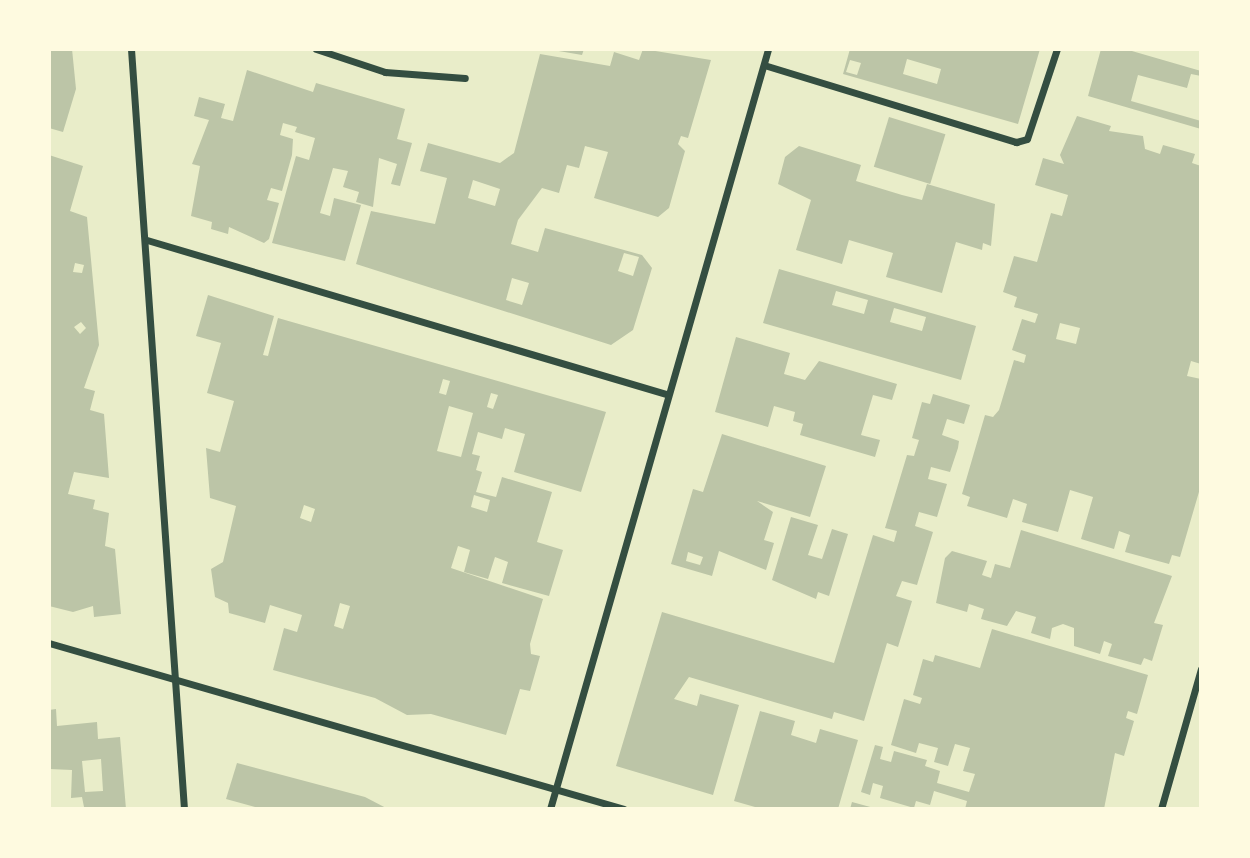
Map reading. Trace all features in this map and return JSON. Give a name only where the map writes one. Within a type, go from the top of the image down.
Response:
[{"type":"street","points":[[131,49],[147,240],[184,809]]},
{"type":"street","points":[[316,49],[385,72],[465,78]]},
{"type":"street","points":[[550,809],[666,394],[768,49]]},
{"type":"street","points":[[764,65],[1016,142],[1027,139],[1057,49]]},
{"type":"street","points":[[147,240],[666,394]]},
{"type":"street","points":[[49,643],[175,676],[624,809]]},
{"type":"street","points":[[1161,809],[1201,669]]},
{"type":"building","points":[[49,49],[72,49],[76,89],[63,132],[49,128]]},
{"type":"building","points":[[547,49],[584,49],[582,55]]},
{"type":"building","points":[[643,49],[711,60],[688,138],[681,136],[678,144],[685,151],[669,208],[658,217],[594,198],[608,152],[585,146],[579,168],[567,165],[559,193],[542,188],[518,220],[511,244],[538,252],[545,228],[642,255],[652,268],[633,330],[611,345],[356,264],[371,211],[435,224],[447,178],[420,171],[428,143],[500,163],[514,153],[540,54],[610,66],[614,52],[639,60]],"holes":[[[473,180],[500,189],[495,206],[468,198]],[[624,253],[639,257],[633,276],[618,271]],[[512,278],[529,283],[522,305],[506,300]]]},
{"type":"building","points":[[850,49],[1040,49],[1018,124],[843,74]],"holes":[[[907,59],[941,69],[937,84],[903,74]],[[850,60],[861,63],[857,75],[846,72]]]},
{"type":"building","points":[[1101,49],[1125,49],[1201,71],[1201,76],[1191,74],[1187,88],[1138,75],[1131,101],[1201,121],[1201,129],[1088,96]]},
{"type":"building","points":[[247,70],[313,92],[316,83],[405,109],[397,139],[412,143],[400,186],[391,184],[397,164],[379,158],[373,207],[356,202],[359,192],[343,187],[348,171],[333,168],[320,213],[330,216],[334,198],[361,205],[345,261],[272,243],[296,156],[309,160],[315,138],[295,132],[297,127],[283,123],[280,135],[293,139],[292,155],[282,191],[271,188],[267,200],[279,203],[269,239],[264,243],[229,227],[228,234],[211,229],[212,222],[191,216],[200,166],[192,164],[209,120],[194,116],[199,97],[225,104],[221,118],[233,121]]},
{"type":"building","points":[[1077,116],[1111,126],[1109,131],[1143,136],[1145,149],[1160,154],[1163,145],[1195,154],[1192,163],[1201,166],[1201,364],[1191,361],[1187,376],[1201,379],[1201,485],[1180,557],[1172,555],[1169,564],[1125,552],[1130,535],[1119,531],[1114,549],[1081,539],[1093,497],[1070,490],[1058,532],[1022,522],[1027,504],[1013,499],[1007,518],[967,506],[970,497],[962,494],[985,415],[993,417],[999,410],[1014,360],[1024,363],[1026,355],[1012,350],[1022,319],[1035,323],[1038,314],[1014,307],[1017,297],[1003,292],[1014,256],[1037,262],[1051,213],[1062,216],[1068,195],[1035,185],[1043,158],[1064,164],[1060,155]],"holes":[[[1060,323],[1080,328],[1076,344],[1056,339]]]},
{"type":"building","points":[[889,117],[945,134],[930,184],[874,167]]},
{"type":"building","points":[[799,146],[861,165],[856,181],[902,195],[922,200],[927,184],[995,204],[991,246],[983,243],[982,250],[956,242],[942,293],[886,277],[893,253],[849,240],[842,264],[796,250],[811,200],[778,184],[785,157]]},
{"type":"building","points":[[49,155],[83,166],[70,211],[87,217],[99,345],[84,388],[95,391],[90,410],[104,414],[109,478],[74,472],[68,494],[95,500],[93,509],[109,513],[105,546],[115,549],[121,614],[94,617],[93,606],[73,612],[49,606]],"holes":[[[75,263],[84,265],[82,273],[73,272]],[[81,322],[86,328],[80,334],[74,327]]]},
{"type":"building","points":[[779,269],[976,326],[961,380],[763,323]],"holes":[[[836,291],[868,300],[864,314],[832,305]],[[894,308],[926,317],[922,331],[890,322]]]},
{"type":"building","points":[[208,295],[274,316],[263,355],[268,356],[278,318],[606,412],[581,492],[514,472],[525,434],[505,428],[502,439],[478,432],[472,454],[480,456],[476,470],[482,472],[476,492],[496,497],[502,477],[552,492],[537,542],[563,550],[549,596],[502,583],[508,562],[495,557],[488,579],[464,572],[470,550],[458,546],[451,568],[543,599],[530,644],[531,654],[540,656],[530,691],[520,689],[506,735],[431,714],[407,715],[375,698],[273,670],[284,628],[297,632],[302,615],[270,605],[265,623],[229,613],[228,603],[215,597],[211,569],[223,562],[236,506],[210,498],[206,448],[220,452],[234,401],[207,393],[221,343],[196,336]],"holes":[[[443,379],[450,381],[446,395],[439,393]],[[491,393],[498,395],[493,409],[487,407]],[[449,406],[473,413],[461,457],[437,451]],[[474,495],[490,500],[487,512],[471,507]],[[304,505],[315,509],[311,522],[300,518]],[[340,603],[350,606],[343,629],[334,626]]]},
{"type":"building","points":[[736,337],[790,353],[784,374],[805,380],[819,361],[897,384],[892,400],[873,395],[861,435],[880,440],[875,457],[800,435],[803,424],[793,421],[795,412],[774,406],[768,427],[715,412]]},
{"type":"building","points":[[933,394],[970,405],[964,424],[947,419],[942,435],[959,441],[958,448],[950,472],[931,467],[928,479],[947,484],[937,517],[919,512],[915,526],[933,532],[917,585],[902,581],[896,596],[912,601],[898,647],[887,643],[864,721],[834,712],[832,719],[689,677],[674,699],[697,706],[700,694],[739,705],[713,795],[616,766],[662,612],[834,663],[873,535],[894,542],[897,531],[885,528],[907,455],[914,456],[919,440],[912,438],[922,402],[930,404]]},
{"type":"building","points":[[722,434],[826,466],[810,517],[757,501],[773,512],[764,540],[774,543],[766,570],[719,551],[712,576],[671,564],[693,489],[703,492]],"holes":[[[688,552],[703,557],[700,565],[686,561]]]},
{"type":"building","points":[[791,517],[818,525],[808,555],[822,559],[832,529],[848,534],[829,596],[818,592],[816,599],[772,580]]},
{"type":"building","points":[[1021,530],[1172,576],[1154,623],[1163,625],[1152,661],[1144,658],[1141,665],[1108,656],[1112,644],[1104,641],[1100,654],[1074,646],[1074,628],[1063,624],[1052,628],[1050,639],[1031,633],[1036,617],[1016,611],[1007,626],[981,619],[984,609],[969,604],[967,612],[936,603],[945,558],[952,551],[987,561],[982,575],[991,578],[995,564],[1010,568]]},
{"type":"building","points":[[992,629],[1148,675],[1137,714],[1128,711],[1126,718],[1134,721],[1124,756],[1115,753],[1104,809],[965,809],[967,801],[934,791],[930,805],[916,801],[914,808],[880,798],[883,786],[873,783],[870,795],[861,792],[875,745],[883,747],[880,759],[891,762],[894,751],[927,760],[925,766],[940,771],[937,783],[969,792],[975,774],[963,771],[970,748],[955,744],[948,766],[934,762],[938,748],[919,743],[916,753],[891,745],[904,699],[920,704],[922,698],[913,695],[923,659],[933,662],[935,655],[980,668]]},
{"type":"building","points":[[56,709],[57,726],[97,722],[98,739],[120,737],[126,809],[84,807],[82,797],[71,798],[72,770],[49,769],[49,710]],"holes":[[[101,759],[103,791],[85,792],[82,761]]]},
{"type":"building","points":[[760,711],[795,721],[791,735],[816,743],[820,729],[858,740],[838,809],[762,809],[734,801]]},
{"type":"building","points":[[237,763],[365,797],[388,809],[262,809],[226,799]]},
{"type":"building","points":[[852,802],[874,808],[874,809],[850,809]]}]
